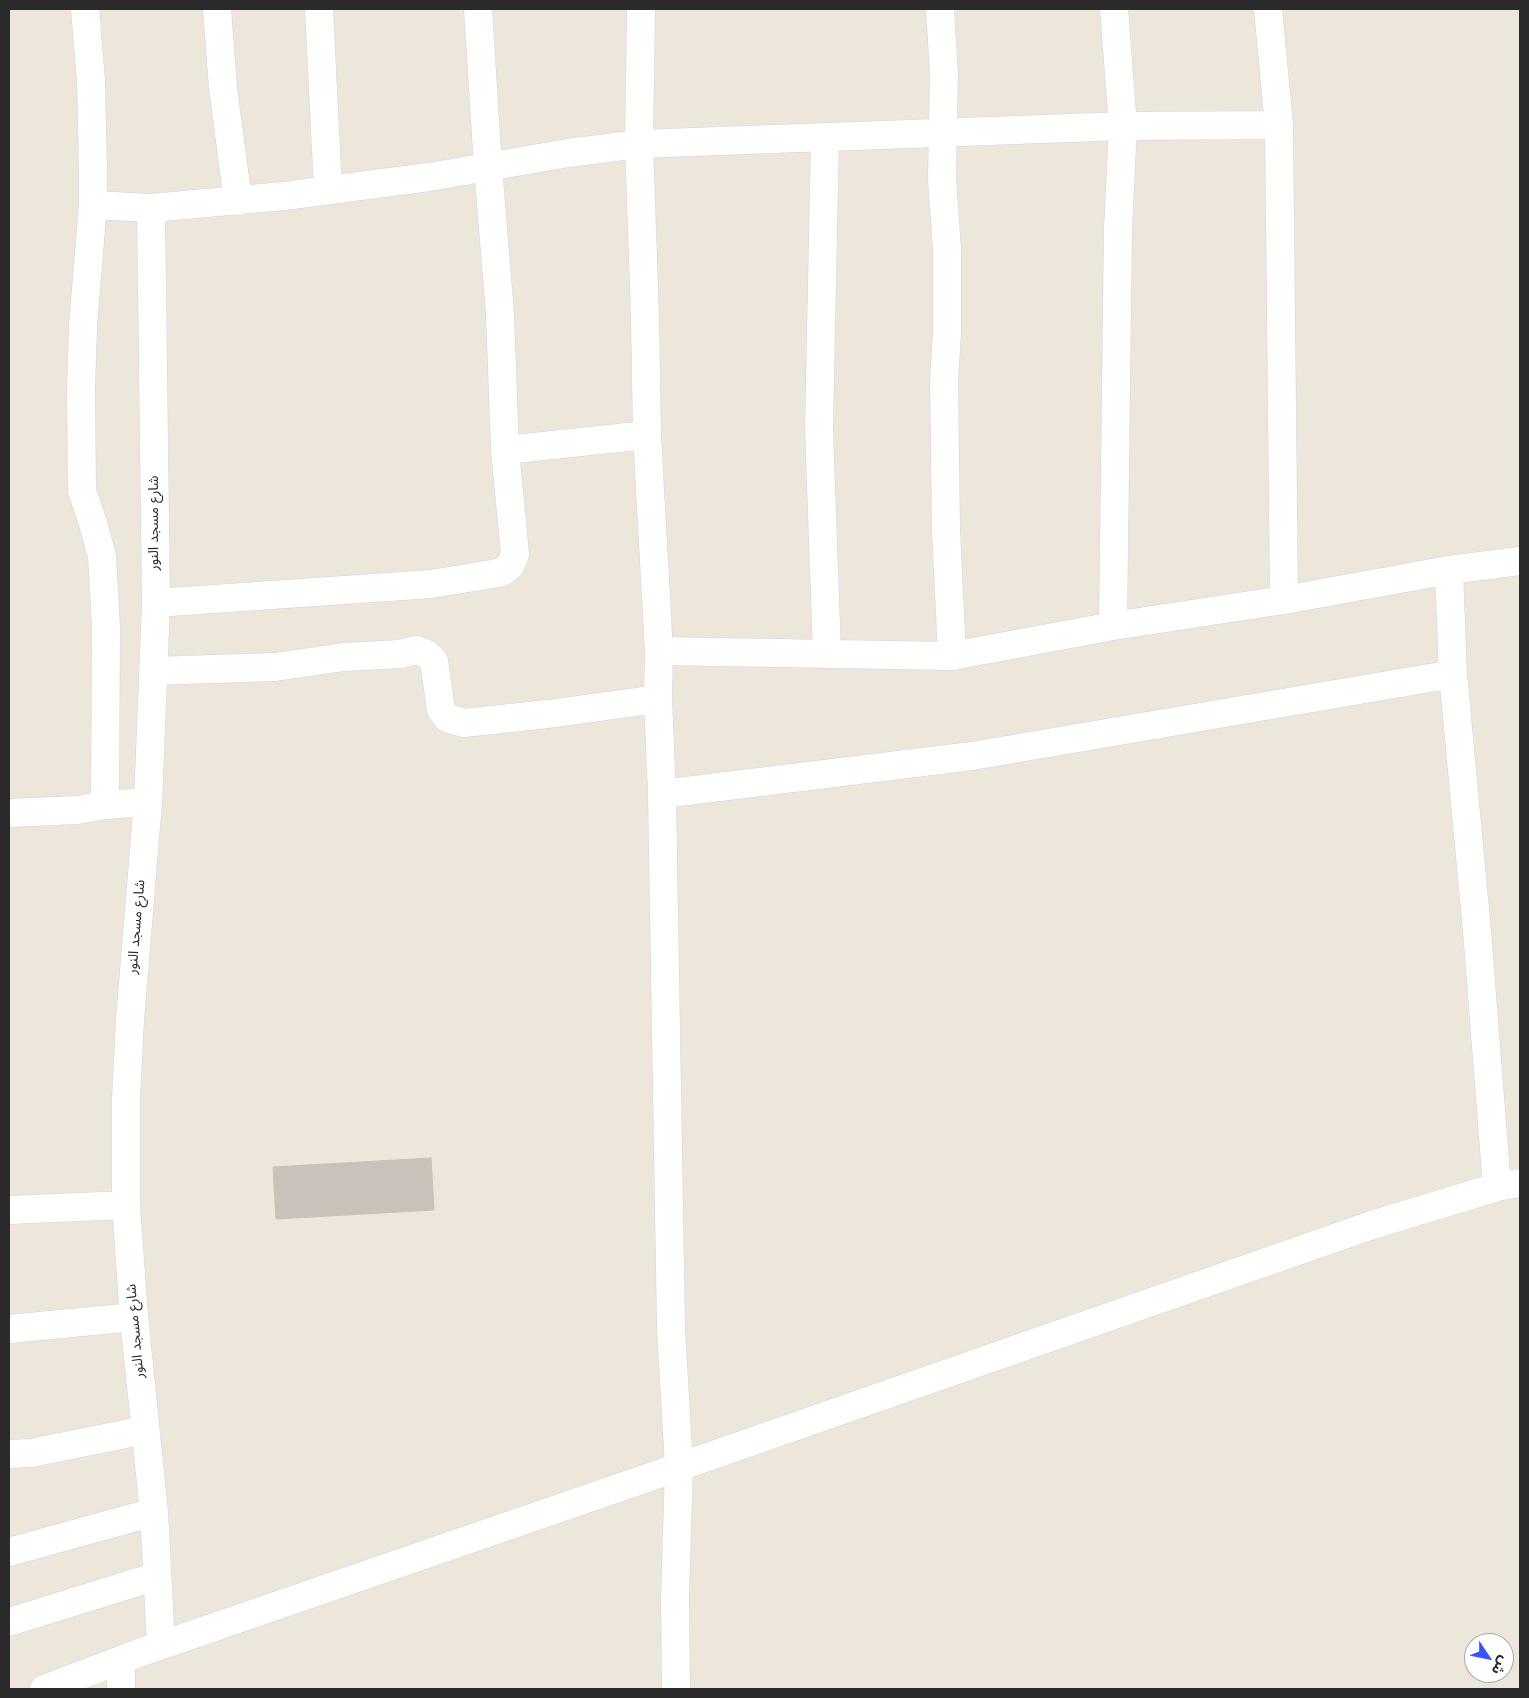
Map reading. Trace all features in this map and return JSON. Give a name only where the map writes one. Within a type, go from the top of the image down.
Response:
[{"type":"street","points":[[85,9],[91,81],[93,205],[80,388],[82,491],[102,556],[106,627],[105,805]]},
{"type":"street","points":[[217,9],[223,88],[238,201]]},
{"type":"street","points":[[319,9],[328,190]]},
{"type":"street","points":[[156,603],[431,584],[502,572],[510,566],[515,554],[505,450],[500,314],[478,9]]},
{"type":"street","points":[[641,9],[639,144],[647,435],[659,650],[658,700],[662,794],[671,1328],[679,1467],[675,1599],[676,1689]]},
{"type":"street","points":[[940,9],[944,73],[942,179],[947,250],[947,333],[944,382],[946,529],[952,656]]},
{"type":"street","points":[[1113,626],[1118,229],[1123,126],[1114,9]]},
{"type":"street","points":[[1268,9],[1279,125],[1284,600]]},
{"type":"street","points":[[93,205],[151,208],[238,201],[328,190],[639,144],[1123,126],[1279,125]]},
{"type":"street","points":[[824,138],[819,428],[827,654]]},
{"type":"street","name":"شارع مسجد النور","points":[[151,208],[156,603],[148,802],[130,1020],[126,1099],[126,1205],[134,1317],[154,1512],[161,1645]]},
{"type":"street","points":[[505,450],[647,435]]},
{"type":"street","points":[[659,650],[952,656],[1113,626],[1382,584],[1449,570],[1520,561]]},
{"type":"street","points":[[44,1689],[161,1645],[679,1467],[1372,1225],[1509,1185],[1477,932],[1453,674],[1449,570]]},
{"type":"street","points":[[153,671],[275,667],[344,657],[400,654],[417,650],[427,654],[434,661],[440,710],[447,718],[464,723],[658,700]]},
{"type":"street","points":[[662,794],[972,756],[1453,674]]},
{"type":"street","points":[[9,813],[77,810],[105,805],[148,802]]},
{"type":"street","points":[[9,1210],[126,1205]]},
{"type":"street","points":[[9,1329],[134,1317]]},
{"type":"street","points":[[9,1454],[31,1453],[146,1430]]},
{"type":"street","points":[[9,1552],[154,1512]]},
{"type":"street","points":[[9,1622],[156,1576]]},
{"type":"street","points":[[121,1660],[121,1689]]},
{"type":"building","points":[[431,1158],[434,1210],[276,1219],[273,1167]]}]
